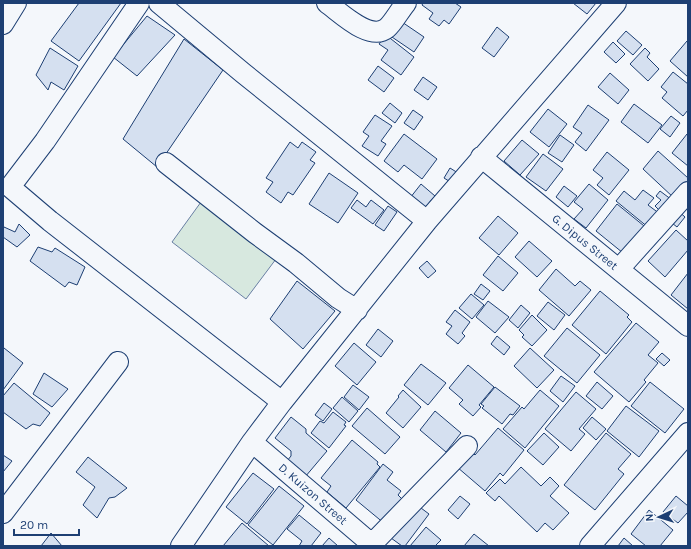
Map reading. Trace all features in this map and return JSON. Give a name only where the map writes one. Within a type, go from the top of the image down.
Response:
[{"type":"street","points":[[3,24],[16,3]]},
{"type":"street","points":[[139,3],[45,140],[6,191],[50,221],[282,402]]},
{"type":"street","points":[[159,3],[249,78],[427,221]]},
{"type":"street","points":[[327,3],[358,26],[370,32],[380,32],[387,28],[406,3]]},
{"type":"street","points":[[181,546],[252,442],[282,402],[427,221],[616,3]]},
{"type":"street","name":"G. Dipus Street","points":[[481,157],[688,326]]},
{"type":"street","points":[[166,163],[255,233],[296,263],[338,298],[357,310]]},
{"type":"street","points":[[619,269],[688,192]]},
{"type":"street","points":[[3,513],[118,362]]},
{"type":"street","points":[[590,546],[688,433]]},
{"type":"street","name":"D. Kuizon Street","points":[[252,442],[373,545]]},
{"type":"street","points":[[373,545],[467,446]]},
{"type":"shaded area","points":[[201,202],[276,259],[246,299],[172,242]]},
{"type":"building","points":[[79,3],[121,3],[79,61],[51,41]]},
{"type":"building","points":[[423,3],[455,3],[461,7],[449,24],[444,20],[439,26],[429,19],[433,13],[422,5]]},
{"type":"building","points":[[573,3],[596,3],[587,14]]},
{"type":"building","points":[[147,16],[175,35],[137,76],[113,57]]},
{"type":"building","points":[[399,20],[424,37],[414,52],[389,35]]},
{"type":"building","points":[[497,27],[509,37],[494,57],[482,48]]},
{"type":"building","points":[[626,31],[642,45],[633,55],[617,41]]},
{"type":"building","points":[[386,35],[414,57],[401,75],[381,60],[388,50],[379,44]]},
{"type":"building","points":[[184,39],[223,70],[157,167],[123,139]]},
{"type":"building","points":[[687,41],[688,42],[688,77],[670,61]]},
{"type":"building","points":[[613,42],[625,54],[616,63],[604,52]]},
{"type":"building","points":[[50,48],[78,66],[64,90],[51,82],[48,90],[36,75]]},
{"type":"building","points":[[645,48],[650,53],[647,57],[659,69],[648,81],[630,64]]},
{"type":"building","points":[[378,66],[394,78],[384,92],[368,80]]},
{"type":"building","points":[[673,72],[688,84],[688,110],[683,116],[662,98],[667,92],[661,87]]},
{"type":"building","points":[[610,73],[629,90],[618,104],[598,87]]},
{"type":"building","points":[[423,77],[437,87],[428,100],[414,90]]},
{"type":"building","points":[[390,103],[402,113],[395,123],[382,113]]},
{"type":"building","points":[[634,104],[662,125],[648,143],[621,122]]},
{"type":"building","points":[[588,105],[609,120],[586,151],[575,142],[582,133],[573,127]]},
{"type":"building","points":[[548,109],[567,124],[549,147],[530,132]]},
{"type":"building","points":[[413,110],[423,117],[414,130],[404,123]]},
{"type":"building","points":[[375,115],[392,126],[381,141],[386,144],[378,156],[362,146],[369,136],[363,132]]},
{"type":"building","points":[[671,116],[680,123],[670,137],[660,129]]},
{"type":"building","points":[[404,134],[437,159],[422,179],[404,165],[398,172],[384,161]]},
{"type":"building","points":[[687,134],[688,135],[688,166],[672,153]]},
{"type":"building","points":[[560,135],[574,145],[562,162],[548,153]]},
{"type":"building","points":[[522,140],[539,154],[520,175],[504,161]]},
{"type":"building","points":[[290,142],[298,148],[302,142],[316,152],[310,160],[315,163],[293,195],[288,192],[281,203],[266,192],[273,182],[266,178]]},
{"type":"building","points":[[658,151],[688,178],[688,182],[674,198],[643,169]]},
{"type":"building","points":[[607,152],[629,170],[609,195],[597,185],[603,178],[593,170]]},
{"type":"building","points":[[543,154],[563,169],[546,191],[526,177]]},
{"type":"building","points":[[450,168],[458,173],[452,183],[444,178]]},
{"type":"building","points":[[329,173],[358,193],[338,223],[309,204]]},
{"type":"building","points":[[421,184],[435,196],[423,210],[410,198]]},
{"type":"building","points":[[589,184],[608,200],[586,228],[574,219],[583,209],[574,202]]},
{"type":"building","points":[[564,186],[577,196],[568,207],[556,197]]},
{"type":"building","points":[[643,190],[654,198],[648,205],[660,214],[649,228],[616,201],[624,191],[635,200]]},
{"type":"building","points":[[660,191],[672,200],[661,212],[655,206],[661,200],[656,196]]},
{"type":"building","points":[[357,200],[366,207],[371,200],[384,210],[373,224],[351,208]]},
{"type":"building","points":[[617,204],[649,230],[628,257],[596,231]]},
{"type":"building","points":[[388,206],[397,212],[384,231],[375,225]]},
{"type":"building","points":[[676,209],[685,217],[677,227],[667,219]]},
{"type":"building","points":[[498,216],[518,233],[499,255],[479,238]]},
{"type":"building","points":[[19,224],[30,235],[17,247],[3,237],[3,229],[4,227],[15,232]]},
{"type":"building","points":[[676,230],[688,241],[688,250],[665,277],[648,261]]},
{"type":"building","points":[[529,241],[552,261],[537,277],[515,257]]},
{"type":"building","points":[[38,247],[52,252],[55,248],[85,267],[77,285],[69,282],[65,287],[30,261]]},
{"type":"building","points":[[498,256],[518,273],[503,291],[483,275]]},
{"type":"building","points":[[427,261],[436,271],[428,278],[419,268]]},
{"type":"building","points":[[556,269],[575,286],[580,281],[591,290],[569,316],[539,290]]},
{"type":"building","points":[[688,273],[688,309],[671,295]]},
{"type":"building","points":[[297,281],[335,311],[303,349],[270,319]]},
{"type":"building","points":[[481,284],[490,291],[483,300],[474,294]]},
{"type":"building","points":[[600,291],[629,315],[627,317],[632,322],[606,354],[572,325]]},
{"type":"building","points":[[471,294],[484,305],[472,319],[459,308]]},
{"type":"building","points":[[488,301],[509,317],[495,333],[476,317]]},
{"type":"building","points":[[548,302],[565,315],[554,330],[537,316]]},
{"type":"building","points":[[521,305],[530,313],[518,328],[509,320]]},
{"type":"building","points":[[455,310],[470,322],[462,333],[465,336],[458,344],[446,334],[452,326],[446,322]]},
{"type":"building","points":[[532,315],[547,330],[532,346],[522,337],[524,335],[519,330]]},
{"type":"building","points":[[636,323],[659,342],[648,355],[658,363],[644,380],[646,382],[629,402],[594,372]]},
{"type":"building","points":[[567,328],[600,355],[577,383],[544,356]]},
{"type":"building","points":[[378,329],[393,341],[381,357],[366,345]]},
{"type":"building","points":[[497,336],[510,347],[504,355],[491,344]]},
{"type":"building","points":[[354,343],[376,362],[357,385],[335,366]]},
{"type":"building","points":[[4,348],[23,363],[3,390],[3,349]]},
{"type":"building","points":[[530,348],[554,370],[537,388],[514,366]]},
{"type":"building","points":[[662,353],[670,360],[664,366],[656,359]]},
{"type":"building","points":[[421,364],[446,383],[428,405],[404,385]]},
{"type":"building","points":[[468,365],[494,387],[479,405],[481,407],[473,416],[459,404],[463,400],[449,388]]},
{"type":"building","points":[[44,373],[68,389],[52,407],[33,394]]},
{"type":"building","points":[[561,376],[575,386],[563,402],[550,391]]},
{"type":"building","points":[[597,382],[613,396],[602,409],[586,396]]},
{"type":"building","points":[[650,382],[684,409],[665,433],[631,406]]},
{"type":"building","points":[[14,383],[50,413],[40,426],[33,424],[26,429],[3,412],[3,396]]},
{"type":"building","points":[[353,385],[369,397],[359,410],[344,397]]},
{"type":"building","points":[[495,387],[520,406],[513,415],[510,414],[502,424],[482,408],[484,406],[481,404]]},
{"type":"building","points":[[403,390],[421,407],[403,428],[386,413]]},
{"type":"building","points":[[540,390],[559,406],[525,448],[503,429],[522,407],[524,409]]},
{"type":"building","points":[[576,392],[596,409],[579,429],[585,434],[571,451],[545,429]]},
{"type":"building","points":[[342,397],[358,411],[349,422],[333,408]]},
{"type":"building","points":[[324,403],[332,409],[323,421],[315,415]]},
{"type":"building","points":[[626,406],[659,431],[639,457],[607,431]]},
{"type":"building","points":[[367,408],[400,437],[385,454],[352,426]]},
{"type":"building","points":[[435,411],[461,433],[446,452],[420,430]]},
{"type":"building","points":[[333,412],[346,422],[344,425],[346,426],[329,448],[311,433],[320,421],[324,423]]},
{"type":"building","points":[[291,417],[306,429],[306,433],[327,451],[305,477],[287,461],[291,456],[291,451],[275,438]]},
{"type":"building","points":[[592,417],[606,429],[596,440],[583,428]]},
{"type":"building","points":[[498,428],[524,450],[503,476],[500,473],[485,491],[457,467],[471,451],[475,455]]},
{"type":"building","points":[[544,433],[559,447],[543,465],[527,451]]},
{"type":"building","points":[[606,433],[631,454],[618,469],[624,474],[595,510],[564,485]]},
{"type":"building","points":[[352,440],[378,462],[377,464],[380,467],[346,508],[327,492],[331,486],[321,478]]},
{"type":"building","points":[[3,455],[12,461],[3,472]]},
{"type":"building","points":[[88,457],[127,488],[115,497],[109,498],[97,518],[83,505],[95,487],[76,472]]},
{"type":"building","points":[[383,464],[393,472],[387,480],[401,491],[398,495],[404,501],[385,524],[356,500]]},
{"type":"building","points":[[521,467],[541,486],[550,477],[559,486],[550,496],[569,513],[553,530],[545,523],[537,532],[499,496],[495,501],[486,493],[500,479],[505,484]]},
{"type":"building","points":[[253,473],[274,489],[247,524],[226,507]]},
{"type":"building","points":[[279,486],[304,506],[273,545],[248,525]]},
{"type":"building","points":[[460,496],[470,504],[458,519],[448,510]]},
{"type":"building","points":[[676,496],[688,506],[688,512],[678,523],[663,512]]},
{"type":"building","points":[[417,505],[429,514],[405,546],[402,546],[391,538]]},
{"type":"building","points":[[649,510],[673,530],[660,546],[646,546],[631,534]]},
{"type":"building","points":[[299,515],[321,533],[311,546],[299,546],[302,541],[287,529]]},
{"type":"building","points":[[242,523],[269,546],[223,546]]},
{"type":"building","points":[[426,527],[441,540],[435,546],[410,546]]},
{"type":"building","points":[[51,533],[62,546],[41,546]]},
{"type":"building","points":[[474,534],[489,546],[464,546]]},
{"type":"building","points":[[329,538],[338,546],[322,546]]},
{"type":"building","points":[[624,538],[633,546],[618,546]]}]
